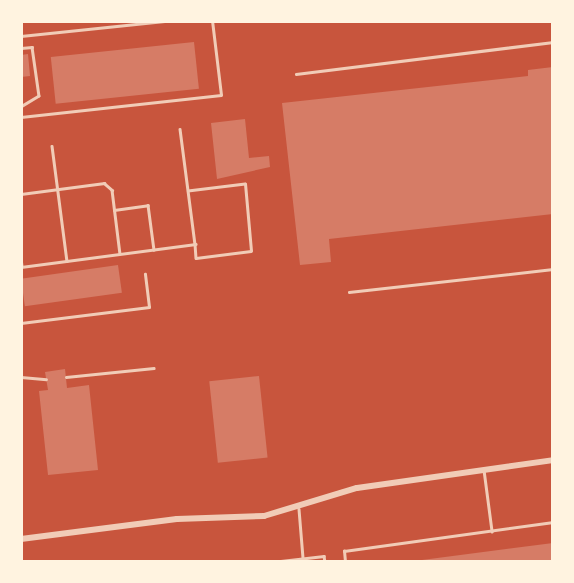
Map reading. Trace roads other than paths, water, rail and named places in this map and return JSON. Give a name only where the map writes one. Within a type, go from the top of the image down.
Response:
[{"type":"street","points":[[21,539],[299,509],[357,488],[553,460]]},
{"type":"lane","points":[[21,36],[164,21]]},
{"type":"lane","points":[[21,117],[221,95],[212,21]]},
{"type":"lane","points":[[296,74],[553,42]]},
{"type":"lane","points":[[21,48],[32,47],[38,96],[21,107]]},
{"type":"lane","points":[[180,129],[196,258],[251,251],[245,184],[188,191]]},
{"type":"lane","points":[[52,146],[67,261]]},
{"type":"lane","points":[[21,194],[57,186],[104,183],[112,190],[120,254]]},
{"type":"lane","points":[[114,210],[148,205],[154,250]]},
{"type":"lane","points":[[21,258],[22,266],[195,244]]},
{"type":"lane","points":[[349,292],[553,269]]},
{"type":"lane","points":[[21,323],[149,307],[145,274]]},
{"type":"lane","points":[[66,377],[154,368]]},
{"type":"lane","points":[[21,377],[47,379]]},
{"type":"lane","points":[[484,470],[492,531]]},
{"type":"lane","points":[[299,509],[303,558]]},
{"type":"lane","points":[[345,562],[344,551],[553,522]]},
{"type":"lane","points":[[272,562],[324,556],[325,562]]}]
